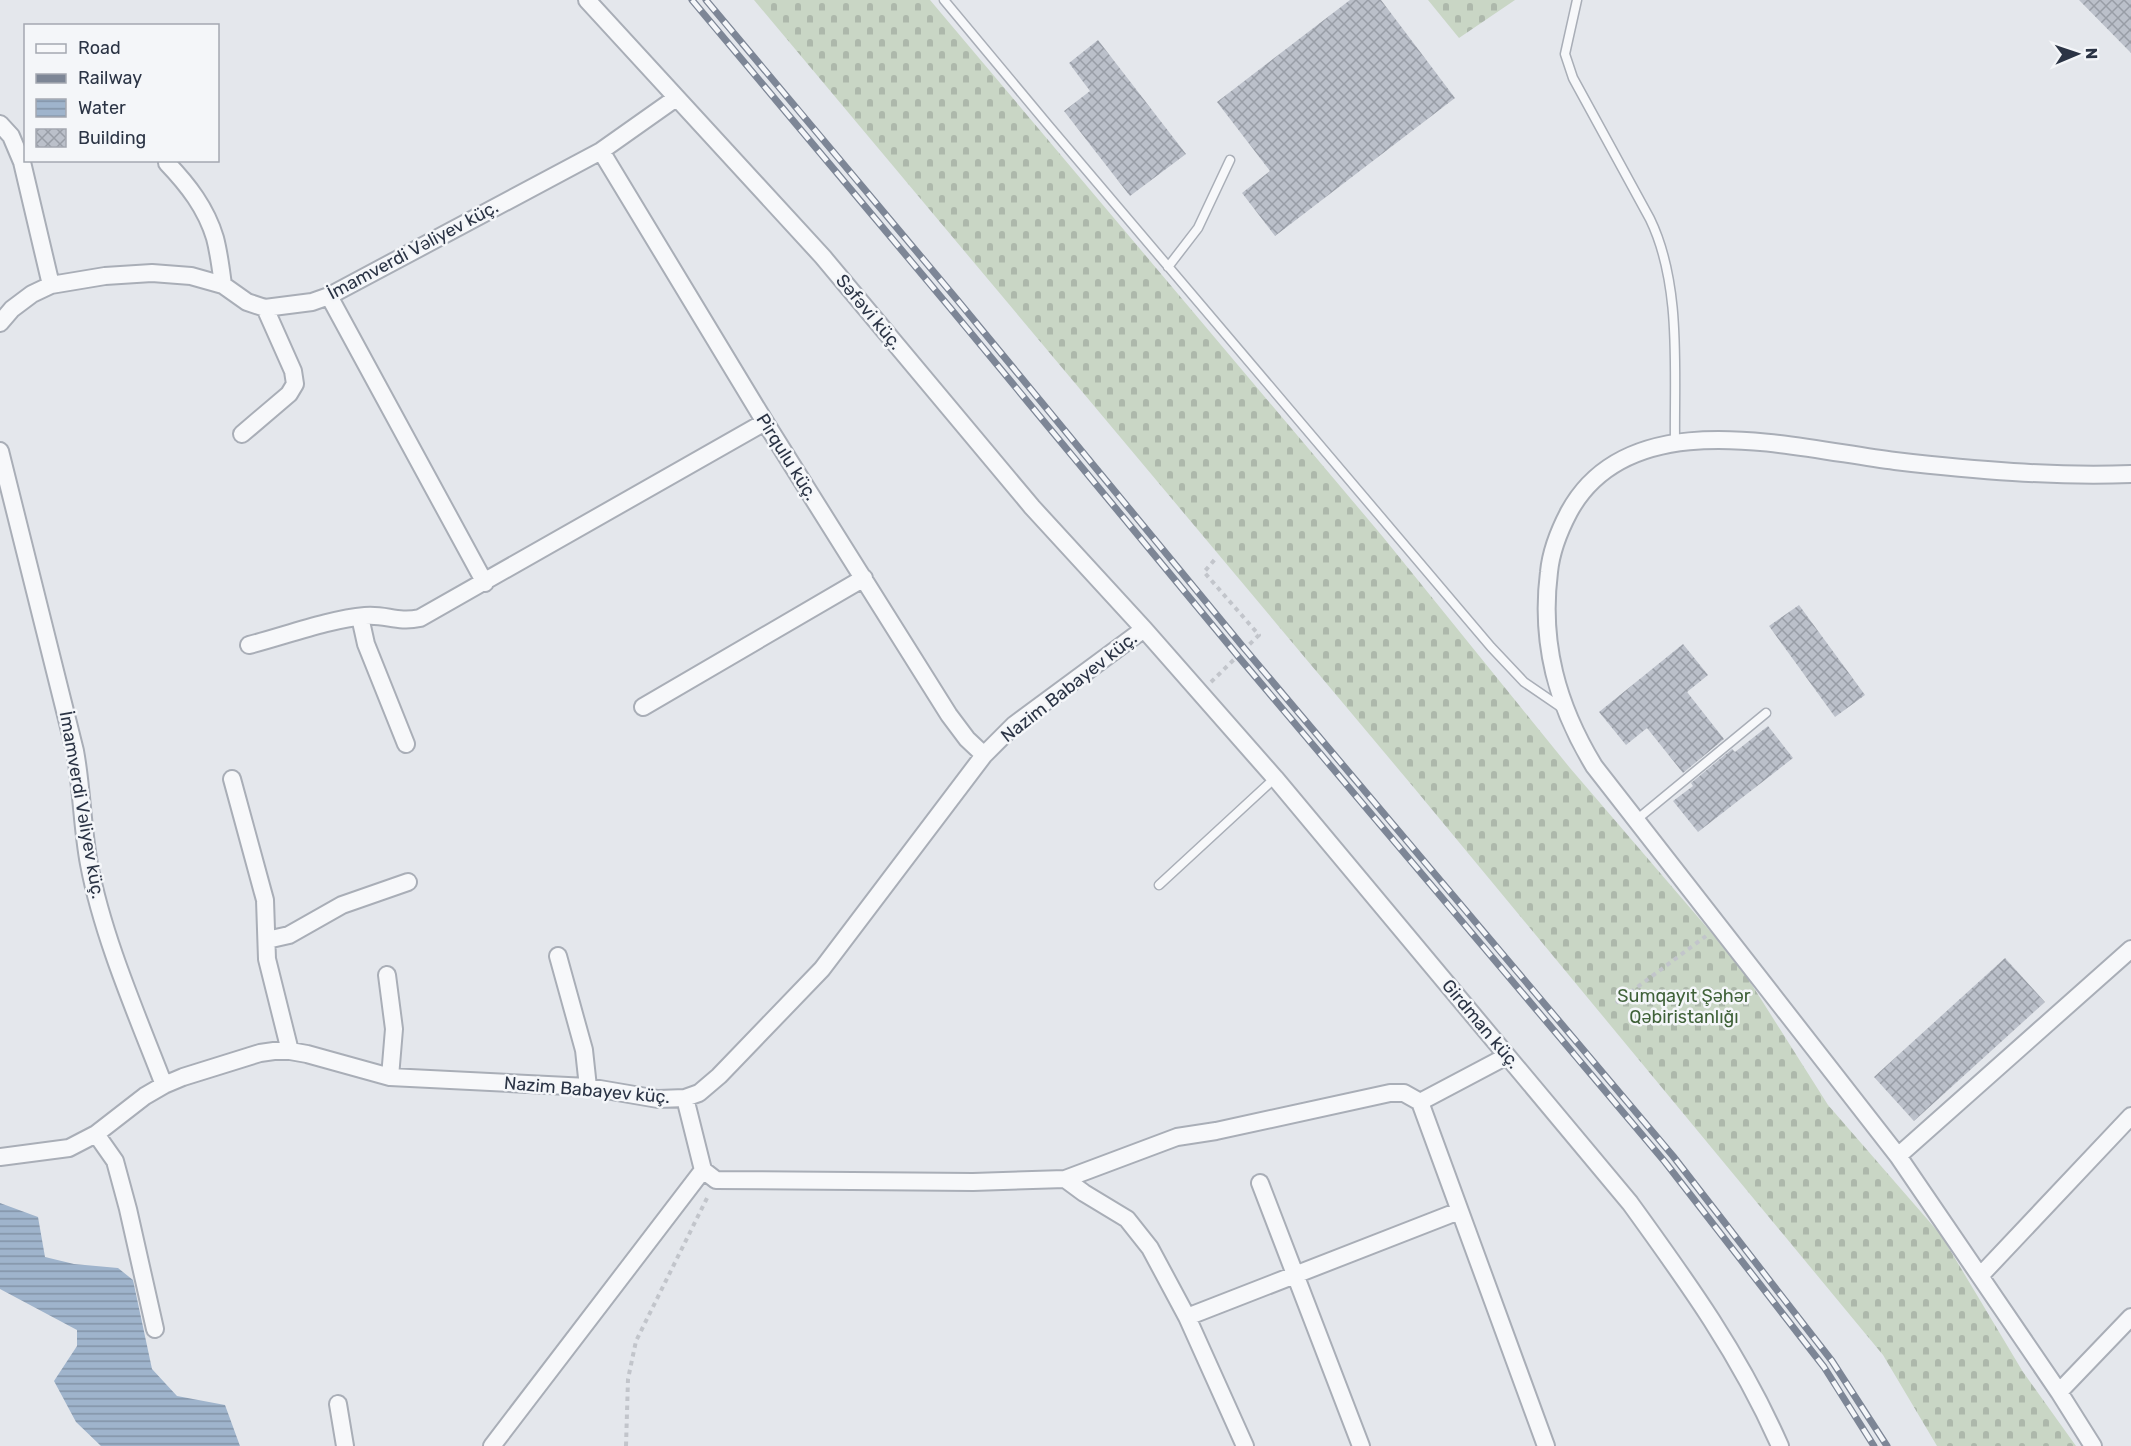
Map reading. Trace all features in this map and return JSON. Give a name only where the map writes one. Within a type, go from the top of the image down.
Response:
[{"type":"street","name":"Səfəvi küç.","points":[[587,0],[823,257],[1017,489],[1144,629]]},
{"type":"street","name":"İmamverdi Vəliyev küç.","points":[[265,308],[312,302],[329,296],[601,151],[676,98]]},
{"type":"street","points":[[0,124],[11,136],[22,162],[51,285]]},
{"type":"street","name":"Pirqulu küç.","points":[[601,151],[765,422],[949,715],[967,739],[984,755]]},
{"type":"street","points":[[167,163],[189,186],[206,215],[216,239],[223,285]]},
{"type":"street","points":[[0,323],[12,309],[32,294],[51,285],[105,276],[152,273],[191,276],[223,285],[247,303],[265,308],[293,371],[295,384],[289,394],[242,434]]},
{"type":"street","points":[[329,296],[485,583]]},
{"type":"street","points":[[249,645],[360,617],[406,621],[420,618],[765,422]]},
{"type":"street","points":[[2093,1446],[2059,1392],[1898,1156],[1594,766],[1577,738],[1564,708],[1548,642],[1546,597],[1551,557],[1562,525],[1579,493],[1610,466],[1641,451],[1676,442],[1716,439],[1759,442],[1896,461],[2044,474],[2131,474]]},
{"type":"street","name":"İmamverdi Vəliyev küç.","points":[[0,451],[75,751],[89,866],[117,964],[164,1085]]},
{"type":"street","points":[[644,707],[864,578]]},
{"type":"street","points":[[360,617],[366,644],[406,744]]},
{"type":"street","name":"Girdman küç.","points":[[1144,629],[1275,778],[1630,1203],[1728,1343],[1760,1401],[1780,1446]]},
{"type":"street","name":"Nazim Babayev küç.","points":[[0,1157],[69,1148],[96,1134],[145,1096],[164,1085],[260,1053],[290,1051],[390,1077],[588,1087],[658,1099],[685,1098],[699,1093],[719,1076],[822,969],[984,755],[1014,725],[1144,629]]},
{"type":"street","points":[[232,779],[265,900],[269,973],[290,1051]]},
{"type":"street","points":[[267,940],[289,935],[342,905],[408,882]]},
{"type":"street","points":[[1898,1156],[2131,949]]},
{"type":"street","points":[[558,956],[584,1050],[588,1087]]},
{"type":"street","points":[[387,975],[394,1029],[390,1077]]},
{"type":"street","points":[[1420,1102],[1507,1056]]},
{"type":"street","points":[[710,1175],[973,1182],[1065,1179],[1177,1137],[1216,1131],[1390,1093],[1404,1093],[1420,1102],[1546,1446]]},
{"type":"street","points":[[685,1098],[710,1175]]},
{"type":"street","points":[[1980,1276],[2131,1116]]},
{"type":"street","points":[[96,1134],[115,1161],[155,1329]]},
{"type":"street","points":[[492,1446],[710,1175]]},
{"type":"street","points":[[1065,1179],[1127,1219],[1150,1248],[1187,1317],[1245,1446]]},
{"type":"street","points":[[1260,1183],[1361,1446]]},
{"type":"street","points":[[1187,1317],[1460,1211]]},
{"type":"street","points":[[2059,1392],[2131,1317]]},
{"type":"street","points":[[338,1404],[345,1446]]},
{"type":"lane","points":[[944,0],[1491,646],[1524,682],[1564,708]]},
{"type":"lane","points":[[1577,0],[1565,54],[1573,78],[1650,219],[1666,261],[1673,322],[1676,442]]},
{"type":"lane","points":[[1168,267],[1198,228],[1230,160]]},
{"type":"lane","points":[[1635,821],[1766,713]]},
{"type":"lane","points":[[1159,885],[1275,778]]},
{"type":"path","points":[[1200,693],[1259,635],[1204,572],[1217,557]]},
{"type":"path","points":[[1616,1003],[1718,927]]},
{"type":"path","points":[[626,1446],[628,1379],[636,1341],[710,1175]]},
{"type":"green space","name":"Sumqayıt Şəhər Qəbiristanlığı","points":[[754,0],[930,0],[1383,537],[1570,768],[1740,966],[1828,1105],[1941,1235],[2023,1372],[2076,1446],[1937,1446],[1883,1355],[1415,789]]},
{"type":"green space","points":[[1428,0],[1515,0],[1459,38]]},
{"type":"water","points":[[0,1203],[38,1217],[45,1257],[74,1264],[118,1268],[133,1280],[152,1369],[177,1396],[225,1405],[240,1446],[101,1446],[76,1422],[54,1381],[77,1346],[77,1330],[0,1289]]},
{"type":"building","points":[[1350,0],[1381,0],[1455,98],[1275,236],[1242,193],[1270,171],[1217,102]]},
{"type":"building","points":[[2079,0],[2131,0],[2131,53]]},
{"type":"building","points":[[1098,40],[1186,154],[1130,196],[1064,111],[1090,91],[1069,63]]},
{"type":"building","points":[[1799,605],[1865,695],[1835,717],[1769,626]]},
{"type":"building","points":[[1683,644],[1708,675],[1687,692],[1724,739],[1683,773],[1647,728],[1626,745],[1599,712]]},
{"type":"building","points":[[1768,726],[1793,758],[1698,832],[1673,801],[1693,786],[1691,783],[1732,749],[1735,752]]},
{"type":"building","points":[[2005,958],[2045,1002],[1914,1121],[1874,1077]]},
{"type":"railway","points":[[692,0],[1237,655],[1665,1162],[1824,1367],[1874,1446]]},
{"type":"railway","points":[[706,0],[1244,648],[1673,1156],[1832,1361],[1887,1446]]}]
